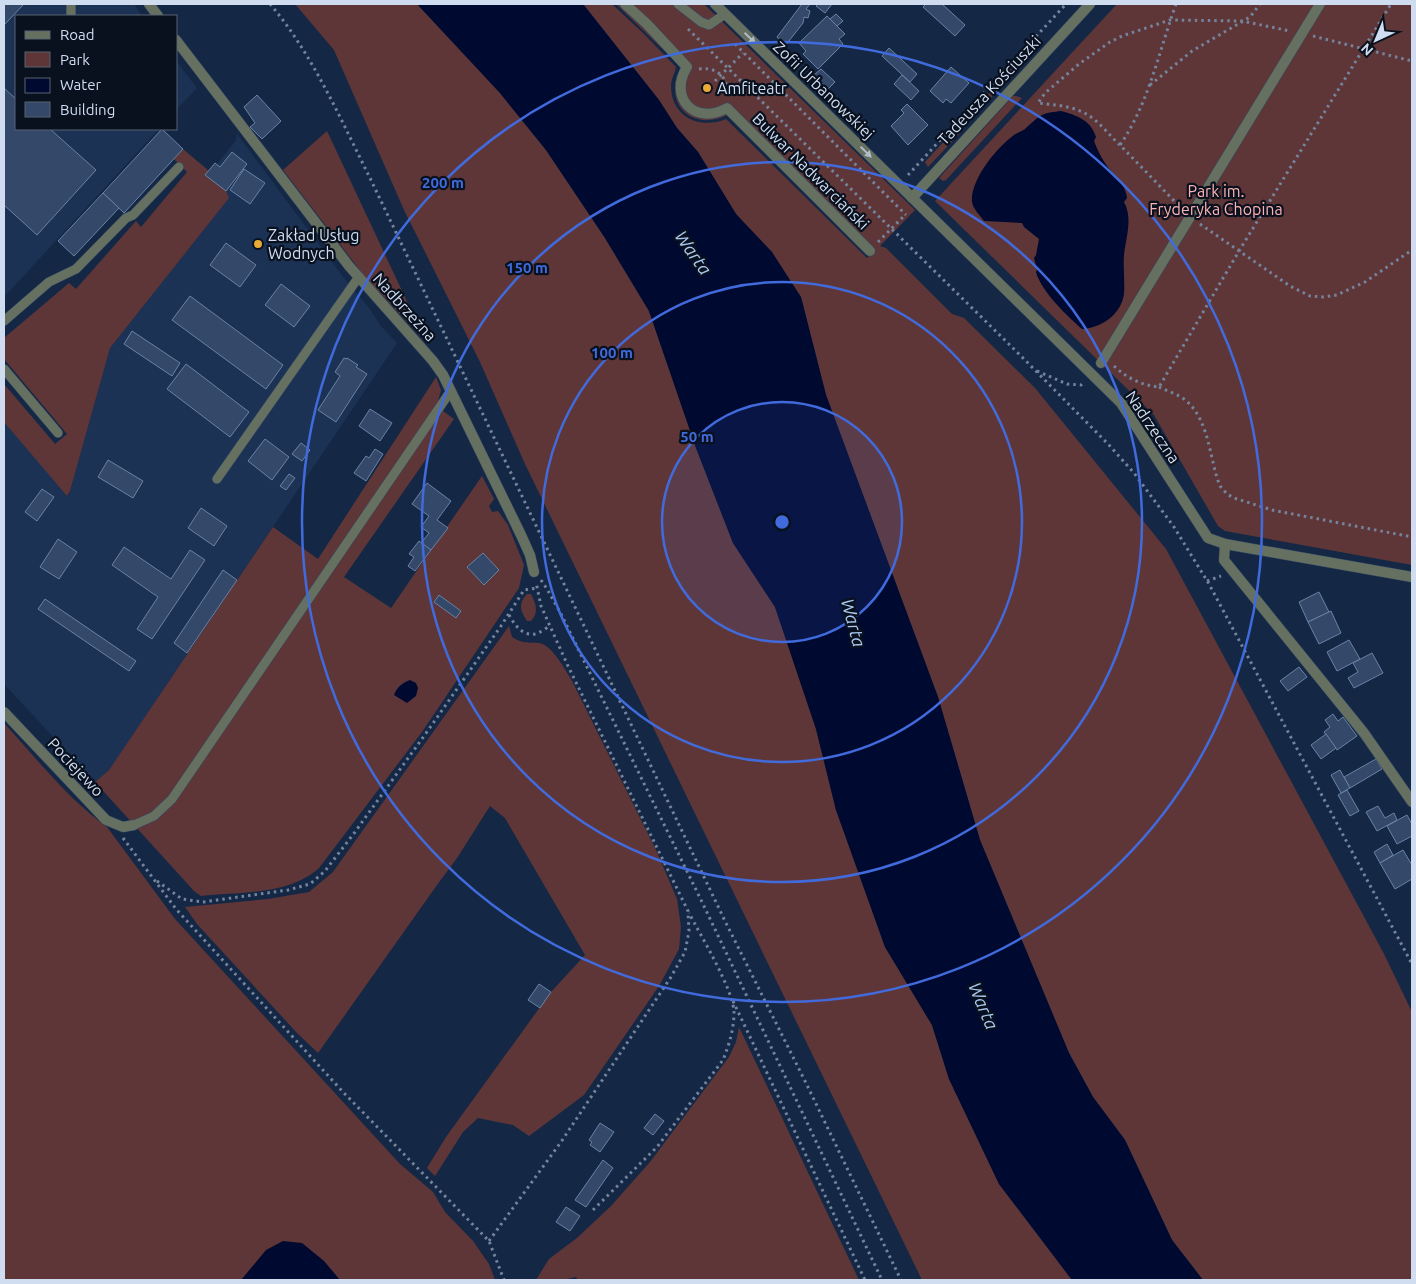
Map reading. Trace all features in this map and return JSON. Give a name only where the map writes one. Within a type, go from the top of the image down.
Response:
[{"type":"street","points":[[149,4],[157,15]]},
{"type":"street","name":"Bulwar Nadwarciański","points":[[624,4],[647,24],[687,67],[680,84],[681,94],[687,105],[696,112],[710,115],[727,108],[870,251]]},
{"type":"street","name":"Zofii Urbanowskiej","points":[[715,4],[912,198]]},
{"type":"street","name":"Tadeusza Kościuszki","points":[[912,198],[1090,4]]},
{"type":"street","points":[[1103,360],[1320,4]]},
{"type":"street","name":"Nadbrzeżna","points":[[178,43],[358,278],[443,375],[521,535],[530,555],[534,572]]},
{"type":"street","name":"Nadrzeczna","points":[[912,198],[1120,403],[1208,538],[1225,544],[1412,577]]},
{"type":"street","points":[[1225,544],[1224,560],[1364,733],[1412,802]]},
{"type":"street","name":"Pociejewo","points":[[4,712],[106,820],[123,827],[134,825]]},
{"type":"lane","points":[[678,4],[701,22],[709,25],[725,14]]},
{"type":"lane","points":[[4,321],[50,282],[76,269],[126,218],[133,215],[179,167]]},
{"type":"lane","points":[[217,479],[358,278]]},
{"type":"lane","points":[[4,369],[58,433]]},
{"type":"lane","points":[[134,825],[154,816],[172,799],[450,392]]},
{"type":"path","points":[[270,4],[286,22],[304,51],[362,160],[725,921],[901,1280]]},
{"type":"path","points":[[908,175],[1066,4]]},
{"type":"path","points":[[1120,145],[1136,118],[1150,86],[1176,4]]},
{"type":"path","points":[[1150,86],[1192,51],[1250,17],[1260,4]]},
{"type":"path","points":[[1159,387],[1239,251],[1391,4]]},
{"type":"path","points":[[1412,61],[1302,33],[1242,21],[1170,20],[1122,36],[1110,42],[1079,64],[1045,93],[1038,103],[1068,107],[1091,117],[1191,218],[1296,290],[1310,296],[1324,297],[1337,295],[1365,282],[1412,250]]},
{"type":"path","points":[[682,23],[1034,369],[1134,473],[1174,527],[1207,580],[1242,642],[1412,964]]},
{"type":"path","points":[[732,40],[906,215],[879,241]]},
{"type":"path","points":[[715,81],[743,53]]},
{"type":"path","points":[[699,69],[710,69],[721,75],[725,80],[726,87]]},
{"type":"path","points":[[1103,360],[1130,378],[1143,384],[1159,387],[1184,399],[1195,410],[1201,422],[1220,486],[1227,494],[1272,510],[1412,537]]},
{"type":"path","points":[[1034,369],[1067,384],[1081,385],[1092,375]]},
{"type":"path","points":[[534,572],[541,606],[550,626],[728,991],[865,1280]]},
{"type":"path","points":[[534,572],[547,588],[702,902],[882,1280]]},
{"type":"path","points":[[154,880],[182,899],[203,902],[288,890],[310,884],[325,871],[429,730],[524,590],[537,588]]},
{"type":"path","points":[[509,614],[514,625],[524,633],[536,634],[550,626]]},
{"type":"path","points":[[122,837],[176,909],[337,1084],[489,1242],[504,1280]]},
{"type":"path","points":[[489,1242],[561,1142],[671,978],[685,952],[689,932],[688,911]]},
{"type":"path","points":[[593,1210],[657,1146],[723,1060],[734,1024],[734,1009],[728,991]]},
{"type":"shaded area","points":[[4,4],[134,4],[141,15],[15,15],[15,130],[158,130],[4,297]]},
{"type":"shaded area","points":[[178,64],[197,88],[178,108]]},
{"type":"shaded area","points":[[237,134],[347,282],[370,309],[380,325],[397,343],[109,770],[95,782],[4,684],[4,422],[68,496],[110,348],[229,198],[205,175],[215,163],[217,164],[236,140]]},
{"type":"green space","points":[[295,4],[417,4],[500,93],[546,150],[605,238],[649,311],[696,448],[733,543],[775,607],[816,729],[836,810],[885,947],[932,1025],[949,1079],[999,1184],[1072,1280],[922,1280],[525,464],[480,362],[404,210],[334,50]]},
{"type":"green space","points":[[583,4],[612,4],[676,67],[671,83],[672,97],[682,113],[697,122],[716,122],[726,119],[867,258],[869,256],[727,115],[718,119],[701,120],[693,118],[680,107],[675,84],[681,67],[616,4],[704,4],[915,210],[880,246],[886,248],[952,314],[964,318],[1035,388],[1166,549],[1383,952],[1412,1012],[1412,1280],[1203,1280],[1172,1240],[1125,1140],[1093,1097],[1069,1053],[980,840],[938,697],[826,395],[801,297],[736,214],[698,152],[677,128],[659,100]]},
{"type":"green space","name":"Park im. Fryderyka Chopina","points":[[1117,4],[1412,4],[1412,565],[1225,531],[1218,526],[1154,415],[935,201]]},
{"type":"green space","points":[[1033,45],[1036,47],[1035,50],[971,120],[968,120],[966,118]]},
{"type":"green space","points":[[1013,96],[1022,98],[946,180],[943,181],[939,178]]},
{"type":"green space","points":[[959,125],[962,131],[928,167],[925,162]]},
{"type":"green space","points":[[327,131],[426,342],[365,277],[283,170]]},
{"type":"green space","points":[[183,149],[209,171],[206,175],[226,191],[229,198],[110,348],[67,496],[4,422],[4,384],[55,444],[67,434],[4,359],[4,338],[69,283],[76,289],[136,221],[141,227],[187,172],[174,159]]},
{"type":"green space","points":[[436,377],[441,390],[438,401],[443,411],[454,419],[344,577],[391,608],[482,476],[494,499],[489,506],[492,512],[498,511],[508,525],[524,565],[519,588],[422,732],[319,868],[307,877],[279,888],[247,893],[201,896],[194,891],[95,782],[109,770],[273,527],[318,559]]},
{"type":"green space","points":[[527,594],[531,594],[536,608],[534,618],[531,621],[527,621],[521,607],[522,601]]},
{"type":"green space","points":[[509,626],[512,637],[519,641],[539,643],[548,648],[571,679],[656,850],[677,899],[681,927],[679,949],[659,986],[584,1095],[529,1136],[513,1125],[478,1118],[463,1132],[435,1176],[427,1168],[446,1137],[551,992],[585,955],[505,818],[490,806],[457,858],[318,1053],[297,1033],[197,924],[185,907],[268,899],[309,892],[333,872]]},
{"type":"green space","points":[[4,723],[66,791],[107,827],[175,919],[400,1164],[433,1192],[445,1212],[473,1241],[489,1264],[495,1280],[4,1280]]},
{"type":"green space","points":[[739,1027],[859,1280],[578,1280],[576,1277],[562,1280],[536,1280],[549,1259],[577,1238],[611,1206],[650,1162],[729,1057],[736,1042]]},
{"type":"water","name":"Warta","points":[[417,4],[583,4],[659,100],[677,128],[698,152],[736,214],[772,252],[801,297],[826,395],[938,697],[980,840],[1069,1053],[1093,1097],[1125,1140],[1172,1240],[1203,1280],[1072,1280],[999,1184],[949,1079],[932,1025],[885,947],[836,810],[816,729],[775,607],[733,543],[696,448],[649,311],[605,238],[546,150],[500,93]]},
{"type":"water","points":[[1061,111],[1082,119],[1091,126],[1096,137],[1094,141],[1099,153],[1122,184],[1127,198],[1124,202],[1127,208],[1128,221],[1122,301],[1119,308],[1109,319],[1096,326],[1082,329],[1055,303],[1039,279],[1034,258],[1039,239],[1024,227],[1022,223],[984,221],[975,210],[972,202],[975,184],[980,174],[1000,147],[1040,116]]},
{"type":"water","points":[[410,680],[416,683],[418,688],[416,696],[407,703],[394,695],[400,686]]},
{"type":"water","points":[[283,1241],[302,1243],[324,1261],[340,1280],[241,1280],[266,1250]]},
{"type":"building","points":[[4,4],[24,4],[5,24],[4,23]]},
{"type":"building","points":[[802,4],[810,4],[806,9],[810,11],[808,18],[804,17],[803,23],[785,46],[777,37]]},
{"type":"building","points":[[818,4],[832,4],[825,13],[816,6]]},
{"type":"building","points":[[926,4],[942,4],[965,25],[955,36],[923,7]]},
{"type":"building","points":[[836,14],[843,21],[837,26],[830,19]]},
{"type":"building","points":[[827,16],[845,34],[839,39],[843,44],[818,69],[803,54],[806,51],[799,43]]},
{"type":"building","points":[[889,48],[917,74],[910,82],[882,56]]},
{"type":"building","points":[[951,67],[969,83],[951,103],[946,99],[943,103],[930,91]]},
{"type":"building","points":[[821,69],[835,82],[828,89],[814,75]]},
{"type":"building","points":[[902,75],[919,91],[911,100],[894,84]]},
{"type":"building","points":[[4,88],[15,98],[15,130],[51,130],[96,170],[37,235],[4,205]]},
{"type":"building","points":[[257,95],[281,121],[262,139],[250,127],[255,123],[244,107]]},
{"type":"building","points":[[907,104],[928,125],[908,145],[891,126],[904,113],[901,110]]},
{"type":"building","points":[[161,130],[183,149],[124,213],[103,193]]},
{"type":"building","points":[[232,152],[247,164],[226,191],[205,175],[215,163],[220,167]]},
{"type":"building","points":[[244,169],[265,183],[250,204],[230,190]]},
{"type":"building","points":[[103,193],[119,208],[74,256],[58,241]]},
{"type":"building","points":[[226,243],[256,265],[240,287],[210,265]]},
{"type":"building","points":[[281,284],[310,306],[294,327],[265,305]]},
{"type":"building","points":[[190,296],[283,365],[266,389],[172,320]]},
{"type":"building","points":[[132,331],[180,363],[172,376],[124,344]]},
{"type":"building","points":[[344,358],[358,365],[356,367],[367,374],[336,422],[318,410],[340,376],[335,372]]},
{"type":"building","points":[[186,364],[249,412],[230,437],[167,389]]},
{"type":"building","points":[[370,409],[392,423],[380,441],[359,426]]},
{"type":"building","points":[[265,439],[289,457],[272,480],[248,461]]},
{"type":"building","points":[[301,443],[310,450],[302,461],[292,454]]},
{"type":"building","points":[[375,449],[383,454],[366,481],[354,473],[366,456],[369,458]]},
{"type":"building","points":[[108,460],[143,481],[133,498],[98,477]]},
{"type":"building","points":[[289,474],[295,478],[286,490],[280,486]]},
{"type":"building","points":[[427,483],[451,501],[437,520],[448,528],[431,550],[421,543],[429,533],[421,527],[429,516],[412,504]]},
{"type":"building","points":[[42,489],[54,497],[37,521],[25,512]]},
{"type":"building","points":[[201,508],[227,526],[214,546],[188,528]]},
{"type":"building","points":[[58,539],[77,552],[59,579],[40,567]]},
{"type":"building","points":[[419,541],[431,550],[415,571],[408,566],[414,557],[409,554]]},
{"type":"building","points":[[124,547],[171,579],[190,550],[205,560],[152,639],[137,629],[158,597],[112,565]]},
{"type":"building","points":[[483,553],[499,570],[484,585],[467,567]]},
{"type":"building","points":[[223,570],[237,580],[187,653],[174,643]]},
{"type":"building","points":[[1319,592],[1329,612],[1308,622],[1299,602]]},
{"type":"building","points":[[439,595],[461,611],[456,618],[434,602]]},
{"type":"building","points":[[45,599],[136,661],[129,671],[38,609]]},
{"type":"building","points":[[1331,611],[1341,633],[1319,644],[1308,622]]},
{"type":"building","points":[[1349,640],[1360,659],[1337,671],[1327,652]]},
{"type":"building","points":[[1372,653],[1383,673],[1354,688],[1348,678],[1358,672],[1353,663]]},
{"type":"building","points":[[1299,667],[1307,677],[1288,691],[1280,681]]},
{"type":"building","points":[[1333,714],[1338,721],[1343,717],[1357,736],[1337,750],[1324,732],[1330,727],[1325,720]]},
{"type":"building","points":[[1326,734],[1336,748],[1321,759],[1311,745]]},
{"type":"building","points":[[1376,759],[1382,769],[1350,788],[1344,777]]},
{"type":"building","points":[[1340,770],[1350,788],[1341,793],[1331,775]]},
{"type":"building","points":[[1347,790],[1359,811],[1350,816],[1338,795]]},
{"type":"building","points":[[1378,806],[1385,818],[1394,813],[1397,820],[1377,831],[1366,812]]},
{"type":"building","points":[[1407,815],[1412,824],[1412,836],[1397,844],[1387,826]]},
{"type":"building","points":[[1387,844],[1393,855],[1380,863],[1374,852]]},
{"type":"building","points":[[1403,850],[1412,865],[1412,879],[1395,889],[1380,863]]},
{"type":"building","points":[[539,984],[551,992],[540,1008],[528,1000]]},
{"type":"building","points":[[655,1114],[664,1121],[653,1135],[644,1128]]},
{"type":"building","points":[[600,1123],[614,1132],[600,1152],[590,1145],[592,1142],[589,1140]]},
{"type":"building","points":[[603,1160],[613,1168],[586,1207],[575,1200]]},
{"type":"building","points":[[566,1207],[580,1216],[570,1231],[556,1222]]},
{"type":"place","name":"Amfiteatr","points":[[707,88]]},
{"type":"place","name":"Zakład Usług Wodnych","points":[[258,244]]}]
